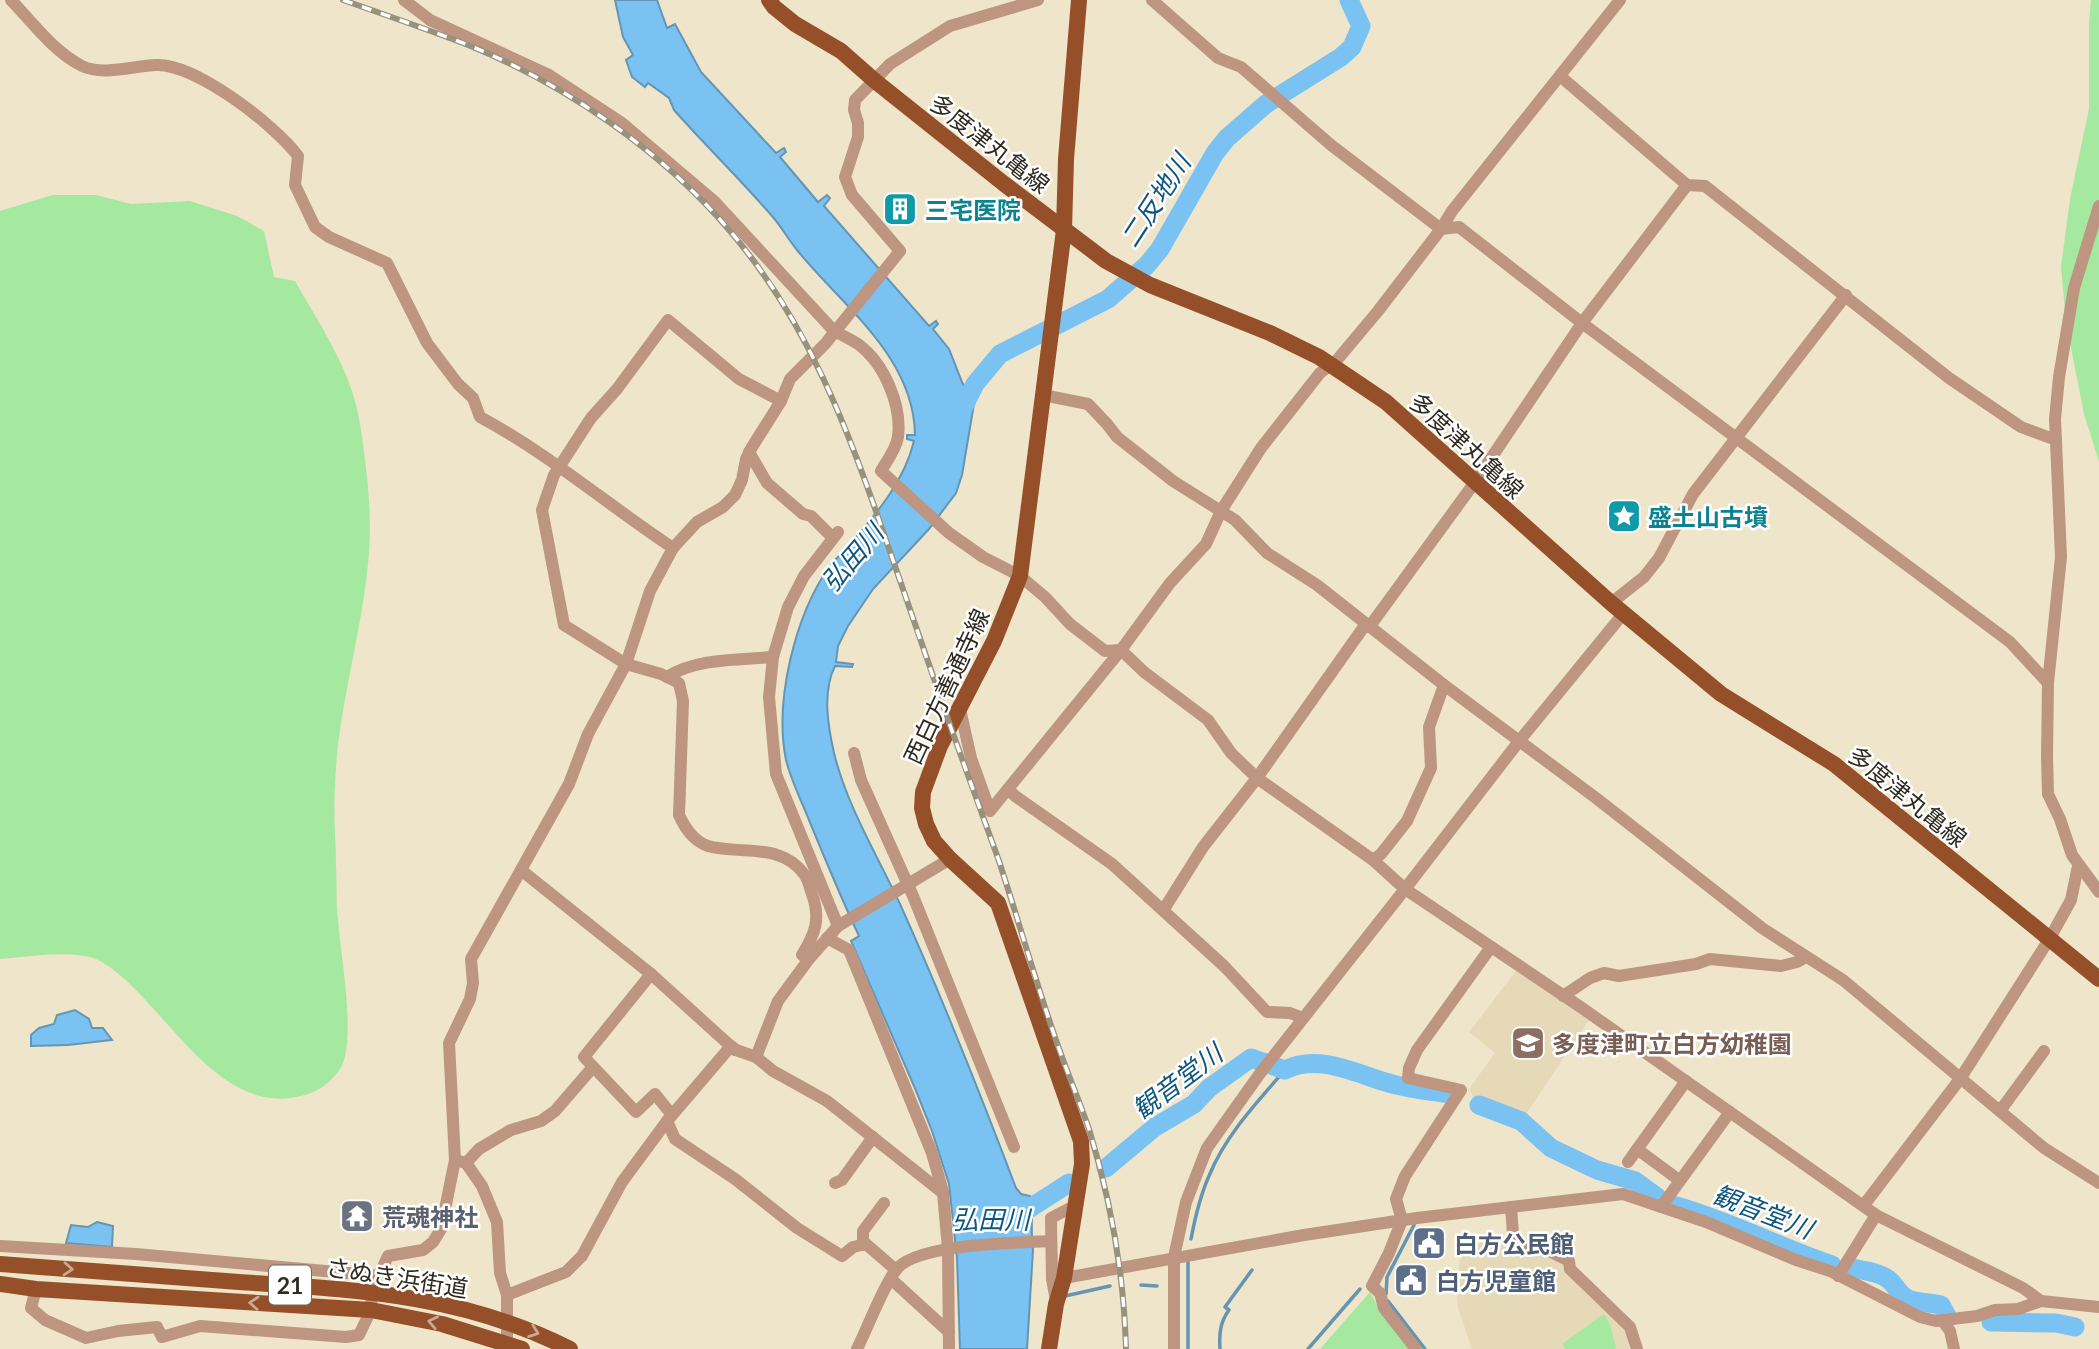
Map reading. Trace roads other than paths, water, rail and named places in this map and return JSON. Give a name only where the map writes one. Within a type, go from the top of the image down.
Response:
[{"type":"main road","name":"多度津丸亀線","points":[[769,0],[796,24],[841,51],[875,81],[1106,261],[1150,285],[1270,333],[1319,357],[1386,402],[1617,608],[1721,694],[1833,764],[2099,979]]},
{"type":"main road","name":"西白方善通寺線","points":[[1049,1349],[1056,1304],[1064,1278],[1082,1164],[1081,1141],[998,903],[934,841],[926,824],[923,792],[940,746],[994,641],[1020,576],[1064,230],[1066,159],[1079,0]]},
{"type":"main road","name":"さぬき浜街道","points":[[0,1264],[372,1292],[456,1306],[546,1336],[570,1349]]},
{"type":"main road","name":"さぬき浜街道","points":[[0,1284],[36,1289],[371,1310]]},
{"type":"main road","name":"21","points":[[371,1310],[442,1324],[512,1347]]},
{"type":"street","points":[[11,0],[58,48],[83,67],[107,70],[160,64],[188,72],[269,125],[286,140],[298,156],[295,185],[315,227],[329,237],[387,263],[426,343],[458,384],[473,398],[480,417],[509,433],[673,548]]},
{"type":"street","points":[[404,0],[430,20],[549,75],[622,124],[714,201],[834,331],[858,344],[874,359],[885,376],[895,403],[898,436],[881,471],[949,533],[983,557],[1020,576],[1045,597],[1070,624],[1105,651],[1121,650],[1144,672],[1208,720],[1231,753],[1257,778],[1373,860],[1405,889],[1876,1215],[2023,1288],[2041,1301]]},
{"type":"street","points":[[162,1337],[200,1326],[359,1335],[371,1310],[372,1292],[388,1256],[423,1250],[433,1241],[441,1228],[460,1162],[449,1043],[470,999],[473,983],[471,959],[569,784],[588,734],[626,664],[650,591],[673,548],[697,522],[723,507],[734,495],[743,480],[749,452],[781,401],[790,379],[825,344],[900,251],[852,195],[845,177],[858,137],[855,100],[890,64],[950,26],[1038,0]]},
{"type":"street","points":[[1152,0],[1218,58],[1241,67],[1331,145],[1441,229],[1459,228],[2010,642],[2048,683]]},
{"type":"street","points":[[960,709],[971,758],[990,811],[1121,650],[1170,583],[1206,544],[1221,513],[1261,448],[1320,373],[1331,365],[1378,311],[1452,211],[1618,1]]},
{"type":"street","points":[[1560,76],[1687,185],[1705,186],[1970,392],[2021,427],[2056,440]]},
{"type":"street","points":[[1164,909],[1203,847],[1257,778],[1363,628],[1370,626],[1475,482],[1582,323],[1687,185]]},
{"type":"street","points":[[2099,206],[2074,288],[2059,377],[2055,419],[2061,557],[2048,683],[2048,794],[2078,866],[2099,892]]},
{"type":"street","points":[[1174,1349],[1174,1257],[1186,1202],[1207,1148],[1261,1072],[1520,740],[1617,608],[1659,558],[1693,494],[1846,295]]},
{"type":"street","points":[[781,401],[739,379],[667,320],[617,388],[591,418],[554,475],[542,510],[564,625],[626,664],[679,683],[683,701],[679,815],[685,828],[695,840],[708,846],[771,852],[786,858],[805,874],[815,901],[817,925],[802,955],[809,959]]},
{"type":"street","points":[[1043,395],[1088,404],[1117,437],[1173,481],[1235,520],[1267,552],[1317,585],[1762,928],[1843,981],[2045,1148],[2099,1182]]},
{"type":"street","points":[[749,452],[767,483],[803,514],[811,516],[835,535],[804,576],[788,607],[773,657],[769,697],[776,774],[838,926]]},
{"type":"street","points":[[667,677],[679,669],[704,664],[773,657]]},
{"type":"street","points":[[1373,860],[1407,821],[1431,768],[1429,727],[1444,685]]},
{"type":"street","points":[[854,753],[861,780],[904,887],[1014,1147]]},
{"type":"street","points":[[1008,789],[1112,864],[1224,966],[1267,1012],[1290,1013],[1303,1018]]},
{"type":"street","points":[[756,1057],[778,1001],[838,926],[950,859]]},
{"type":"street","points":[[1864,1205],[1960,1079],[2050,938],[2070,900],[2078,866]]},
{"type":"street","points":[[521,870],[651,974],[736,1050]]},
{"type":"street","points":[[827,938],[849,950],[932,1153],[943,1193],[948,1248],[949,1349]]},
{"type":"street","points":[[1416,1349],[1384,1308],[1380,1293],[1371,1286],[1389,1253],[1402,1220],[1396,1199],[1405,1176],[1461,1090],[1408,1078],[1409,1068],[1417,1050],[1491,947]]},
{"type":"street","points":[[1563,996],[1590,978],[1604,973],[1619,976],[1696,964],[1710,959],[1781,966],[1806,957]]},
{"type":"street","points":[[651,974],[584,1057],[636,1112],[655,1094],[670,1118],[675,1139],[735,1179],[808,1235],[842,1256],[853,1247],[866,1244],[949,1332]]},
{"type":"street","points":[[507,1294],[566,1272],[582,1256],[622,1182],[670,1118],[731,1046],[756,1057],[773,1071],[827,1101],[943,1193]]},
{"type":"street","points":[[2000,1111],[2044,1051]]},
{"type":"street","points":[[460,1162],[511,1130],[541,1121],[555,1111],[593,1067]]},
{"type":"street","points":[[1628,1162],[1686,1081]]},
{"type":"street","points":[[1661,1207],[1730,1112]]},
{"type":"street","points":[[835,1183],[842,1180],[873,1137]]},
{"type":"street","points":[[1637,1149],[1679,1180]]},
{"type":"street","points":[[460,1162],[482,1186],[498,1222],[500,1273],[507,1294],[507,1322],[512,1347]]},
{"type":"street","points":[[1064,1278],[1402,1220],[1623,1194],[1706,1222],[1838,1276],[1920,1317],[1936,1321],[1977,1316],[1995,1310],[2018,1309],[2041,1301],[2095,1307],[2099,1319]]},
{"type":"street","points":[[863,1245],[863,1231],[884,1203]]},
{"type":"street","points":[[1056,1304],[1052,1279],[1051,1218],[1074,1206]]},
{"type":"street","points":[[1511,1207],[1513,1234],[1517,1243],[1543,1248],[1569,1261],[1570,1269],[1630,1327],[1637,1349]]},
{"type":"street","points":[[1838,1276],[1876,1215]]},
{"type":"street","points":[[858,1349],[894,1275],[909,1258],[948,1248],[1051,1241]]},
{"type":"street","points":[[0,1246],[136,1254],[380,1276]]},
{"type":"street","points":[[36,1289],[31,1308],[83,1344],[118,1331],[157,1327],[168,1349]]},
{"type":"street","points":[[1942,1320],[1950,1331],[1954,1349]]},
{"type":"water","name":"弘田川","points":[[615,0],[657,0],[667,28],[675,24],[701,72],[776,153],[784,148],[786,152],[780,157],[818,202],[827,195],[830,198],[824,206],[929,326],[936,321],[938,324],[933,329],[949,349],[974,404],[962,475],[956,493],[929,529],[873,589],[848,626],[838,646],[836,662],[853,664],[852,667],[835,666],[831,676],[827,709],[834,753],[847,792],[931,974],[1016,1188],[1021,1194],[1030,1196],[1033,1250],[1027,1349],[960,1349],[957,1258],[949,1184],[914,1086],[851,941],[859,936],[793,782],[783,737],[785,686],[797,634],[806,610],[829,567],[896,485],[914,441],[907,439],[907,435],[915,435],[911,407],[902,381],[873,334],[797,250],[760,202],[674,110],[669,98],[648,83],[645,87],[632,77],[626,60],[633,55],[623,37]]},
{"type":"water","points":[[75,1010],[89,1019],[92,1028],[103,1028],[112,1040],[31,1046],[31,1035],[39,1028],[54,1024],[57,1015]]},
{"type":"water","points":[[97,1222],[113,1226],[112,1247],[66,1243],[71,1225],[88,1227]]},
{"type":"waterway","name":"二反地川","points":[[958,418],[975,384],[1000,354],[1108,299],[1147,265],[1160,249],[1215,153],[1227,138],[1266,104],[1341,57],[1352,47],[1361,26],[1349,0]]},
{"type":"waterway","name":"観音堂川","points":[[1106,1168],[1155,1127],[1194,1104],[1209,1088],[1251,1058],[1285,1070],[1299,1065],[1329,1065],[1387,1083],[1449,1094]]},
{"type":"waterway","points":[[1191,1239],[1200,1199],[1216,1161],[1243,1120],[1285,1070]]},
{"type":"waterway","name":"観音堂川","points":[[1479,1105],[1521,1121],[1551,1148],[1597,1170],[1635,1181],[1657,1197]]},
{"type":"waterway","name":"観音堂川","points":[[1010,1221],[1069,1183]]},
{"type":"waterway","name":"観音堂川","points":[[1676,1206],[1832,1265]]},
{"type":"waterway","points":[[1386,1294],[1387,1277],[1414,1225]]},
{"type":"waterway","points":[[1188,1262],[1188,1349]]},
{"type":"waterway","name":"観音堂川","points":[[1851,1268],[1884,1277],[1908,1299],[1941,1305],[1948,1318]]},
{"type":"waterway","points":[[1220,1349],[1221,1328],[1229,1310],[1225,1307],[1252,1270]]},
{"type":"waterway","points":[[1141,1285],[1157,1286]]},
{"type":"waterway","points":[[1065,1296],[1110,1286]]},
{"type":"waterway","points":[[1308,1349],[1360,1289]]},
{"type":"waterway","points":[[1388,1301],[1425,1349]]},
{"type":"waterway","name":"観音堂川","points":[[1991,1322],[2056,1323],[2075,1327]]},
{"type":"railway","points":[[343,0],[453,39],[505,61],[576,100],[643,147],[674,173],[730,231],[758,266],[804,340],[840,417],[886,540],[999,861],[1049,1020],[1089,1129],[1115,1238],[1126,1349]]},
{"type":"place","name":"三宅医院","points":[[900,209]]},
{"type":"place","name":"盛土山古墳","points":[[1624,516]]},
{"type":"place","name":"多度津町立白方幼稚園","points":[[1528,1043]]},
{"type":"place","name":"荒魂神社","points":[[357,1216]]},
{"type":"place","name":"白方公民館","points":[[1429,1243]]},
{"type":"place","name":"白方児童館","points":[[1411,1280]]}]
